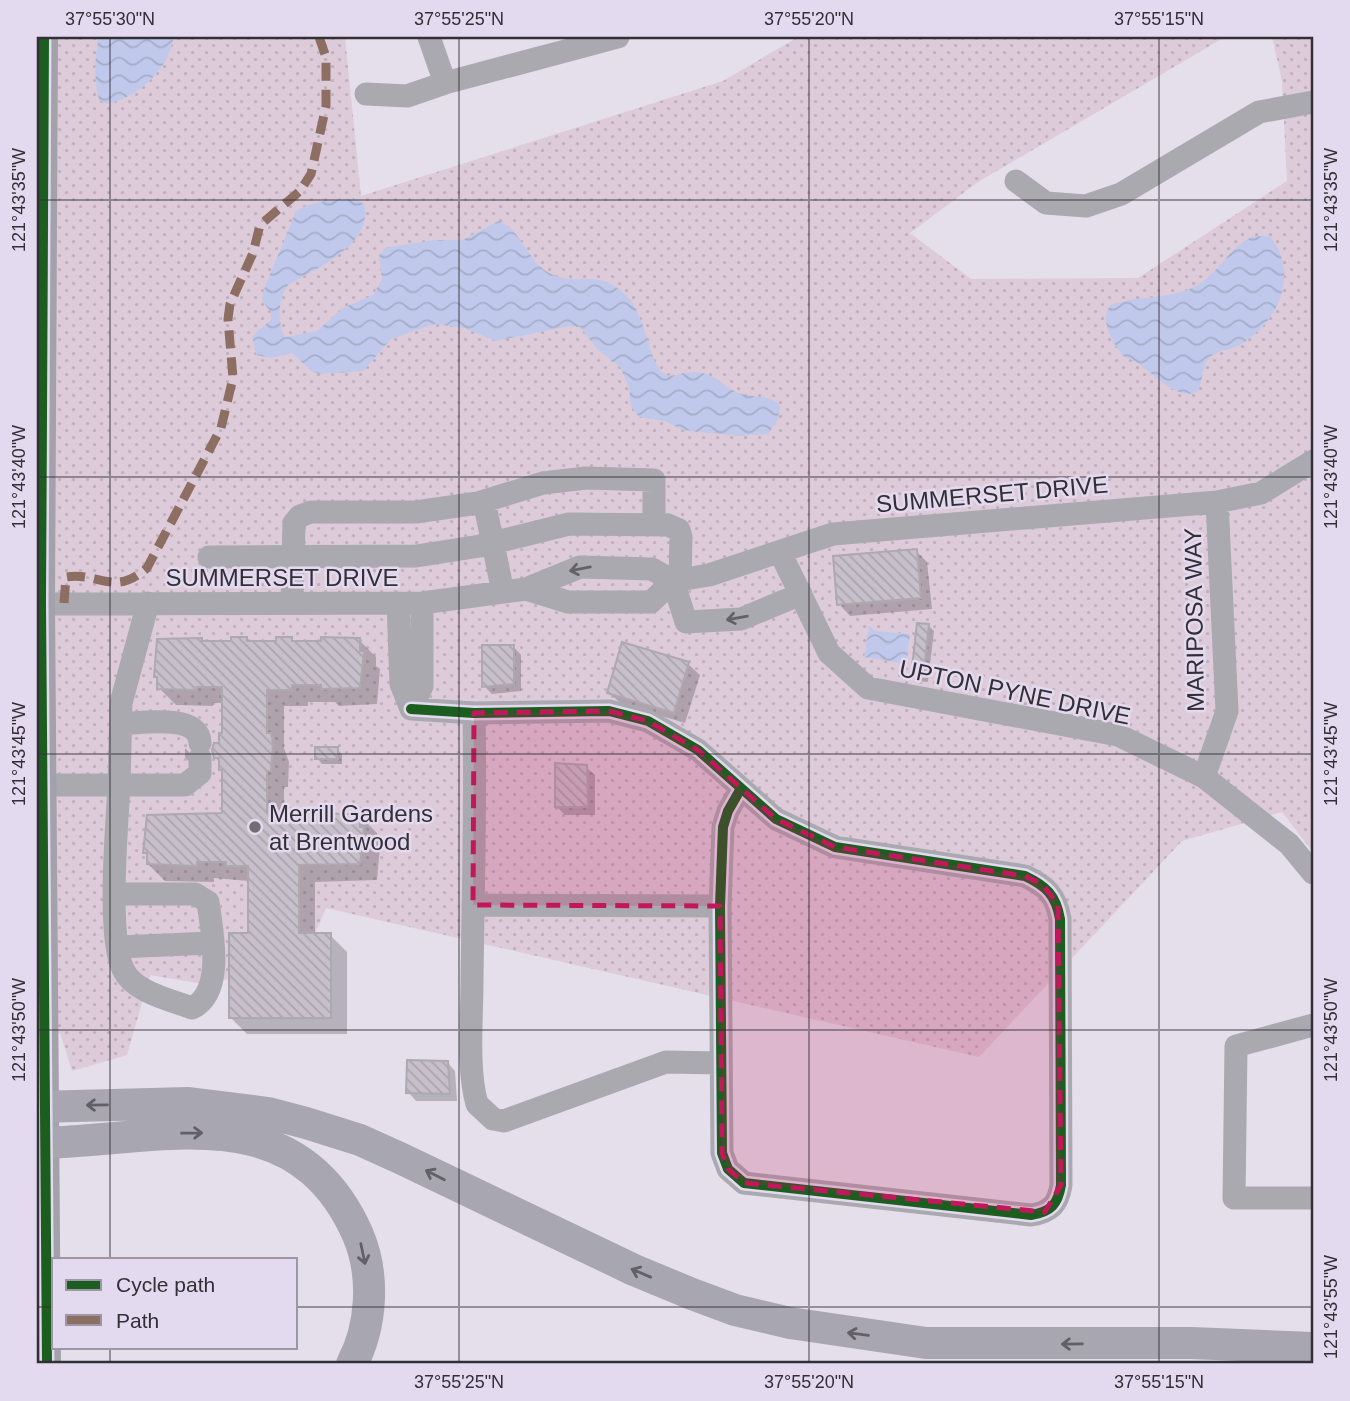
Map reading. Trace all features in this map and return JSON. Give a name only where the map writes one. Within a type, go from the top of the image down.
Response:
[{"type":"highway","points":[[40,1106],[189,1103],[268,1113],[306,1123],[402,1159],[681,1290],[735,1310],[790,1323],[940,1343],[1191,1343],[1312,1348]]},
{"type":"highway","points":[[41,1143],[124,1135],[216,1133],[266,1144],[308,1168],[340,1202],[362,1244],[369,1301],[365,1334],[352,1364]]},
{"type":"highway","points":[[1108,1364],[1312,1348]]},
{"type":"main road","points":[[44,37],[39,603],[42,785],[40,1106],[47,1364]]},
{"type":"street","points":[[429,37],[445,83]]},
{"type":"street","points":[[366,94],[407,96],[591,40],[618,37]]},
{"type":"street","points":[[1016,181],[1046,203],[1086,206],[1121,194],[1259,113],[1313,102]]},
{"type":"street","name":"SUMMERSET DRIVE","points":[[526,589],[568,602],[650,602],[677,581],[709,575],[833,534],[900,526],[1217,502],[1261,493],[1313,461]]},
{"type":"street","points":[[292,603],[294,523],[300,516],[312,512],[416,512],[484,501],[543,483],[586,478],[654,480],[654,524]]},
{"type":"street","points":[[484,501],[503,592]]},
{"type":"street","name":"MARIPOSA WAY","points":[[1203,776],[1227,711],[1217,502]]},
{"type":"street","points":[[209,557],[416,556],[491,543],[569,524],[654,524],[668,525],[679,530],[677,581],[686,622],[741,619],[801,594]]},
{"type":"street","name":"UPTON PYNE DRIVE","points":[[780,552],[829,653],[868,688],[1118,735],[1203,776],[1289,844],[1313,873]]},
{"type":"street","name":"SUMMERSET DRIVE","points":[[39,603],[422,603],[526,589],[580,566],[652,569],[677,581]]},
{"type":"street","points":[[116,894],[195,894],[208,902],[212,985],[202,1003],[192,1008],[138,985],[123,970],[118,947],[116,894],[120,724],[124,681],[148,603]]},
{"type":"street","points":[[398,603],[411,666]]},
{"type":"street","points":[[422,603],[411,666],[401,684],[411,709],[474,712],[610,711],[648,721],[698,750],[740,790],[776,819],[835,846],[1025,876],[1052,893],[1060,919],[1059,1197],[1045,1212],[1031,1215],[744,1183],[727,1168],[722,1153],[720,906],[723,827],[727,811],[740,790]]},
{"type":"street","points":[[474,712],[477,817],[473,905],[474,1094],[477,1104],[493,1119],[503,1121],[666,1062],[721,1063]]},
{"type":"street","points":[[42,785],[185,785],[200,773],[200,736],[193,727],[171,722],[120,724]]},
{"type":"street","points":[[473,905],[720,906]]},
{"type":"street","points":[[118,947],[211,943]]},
{"type":"street","points":[[1313,1025],[1236,1046],[1234,1198],[1313,1198]]},
{"type":"highlighted area","points":[[609,711],[648,721],[698,750],[776,819],[835,847],[1025,876],[1042,884],[1058,904],[1061,1185],[1045,1212],[744,1183],[728,1169],[722,1153],[720,906],[473,905],[474,713]]},
{"type":"shaded area","points":[[37,37],[345,37],[361,196],[723,81],[798,37],[1225,37],[978,182],[910,233],[971,279],[1138,278],[1287,181],[1282,81],[1272,37],[1313,37],[1313,852],[1282,812],[1182,841],[979,1057],[326,908],[299,971],[197,983],[150,975],[127,1055],[72,1071],[60,1033],[37,1033]]},
{"type":"water","points":[[99,37],[172,37],[173,40],[164,62],[149,81],[129,96],[107,104],[99,100],[96,84],[95,61]]},
{"type":"water","points":[[355,199],[364,204],[365,219],[360,232],[340,254],[288,285],[281,304],[280,318],[285,337],[317,331],[343,308],[373,295],[382,279],[379,256],[385,248],[434,240],[463,240],[498,221],[513,231],[541,268],[549,273],[571,279],[600,280],[620,290],[636,309],[655,361],[663,373],[700,373],[712,376],[736,392],[771,399],[780,406],[778,419],[768,434],[739,436],[683,430],[665,421],[639,417],[631,406],[629,387],[620,367],[598,350],[580,327],[570,326],[496,341],[464,328],[435,324],[391,339],[363,371],[352,372],[320,374],[311,371],[292,353],[271,358],[256,355],[252,336],[271,320],[271,312],[262,301],[263,292],[296,211],[317,203]]},
{"type":"water","points":[[1253,236],[1270,236],[1279,251],[1284,281],[1281,296],[1275,310],[1254,335],[1240,345],[1210,357],[1197,392],[1190,394],[1174,390],[1138,363],[1123,356],[1111,338],[1106,324],[1107,311],[1111,305],[1176,293],[1196,286],[1211,275],[1236,248]]},
{"type":"water","points":[[869,626],[876,631],[910,634],[906,664],[864,657]]},
{"type":"building","points":[[917,549],[921,598],[837,605],[833,556]]},
{"type":"building","points":[[917,623],[929,624],[923,678],[911,676]]},
{"type":"building","name":"Merrill Gardens at Brentwood","points":[[231,637],[247,637],[247,641],[276,641],[276,637],[292,637],[292,641],[321,641],[321,637],[360,638],[360,651],[364,651],[360,688],[321,689],[321,685],[292,685],[292,690],[267,690],[267,733],[271,733],[273,743],[271,771],[267,771],[267,813],[360,814],[360,827],[364,827],[360,864],[299,865],[299,933],[331,933],[331,1018],[229,1018],[229,933],[248,933],[248,866],[226,866],[226,862],[197,862],[197,866],[147,864],[147,853],[143,853],[147,815],[222,813],[222,770],[219,770],[219,758],[214,758],[212,750],[214,743],[219,743],[219,733],[222,733],[222,687],[197,687],[197,690],[157,689],[157,677],[154,677],[157,639],[202,638],[202,641],[231,641]]},
{"type":"building","points":[[622,642],[689,662],[674,713],[607,693]]},
{"type":"building","points":[[482,645],[514,645],[514,684],[482,687]]},
{"type":"building","points":[[315,747],[338,747],[338,759],[315,759]]},
{"type":"building","points":[[555,763],[587,765],[588,807],[555,807]]},
{"type":"building","points":[[407,1060],[448,1061],[450,1094],[406,1093]]},
{"type":"marked path","points":[[64,603],[66,577],[78,576],[116,582],[135,577],[147,568],[221,428],[233,378],[228,319],[230,304],[253,253],[260,225],[300,191],[311,174],[326,106],[326,57],[319,37]]},
{"type":"cycle path","points":[[44,37],[41,603],[47,1364]]},
{"type":"cycle path","points":[[411,709],[474,713],[609,711],[648,721],[698,750],[776,819],[835,847],[1025,876],[1039,884],[1053,897],[1060,919],[1061,1185],[1055,1202],[1044,1212],[1031,1215],[744,1183],[728,1169],[722,1153],[720,906],[723,827],[728,811],[740,790]]},
{"type":"place","name":"Merrill Gardens at Brentwood","points":[[255,827]]}]
